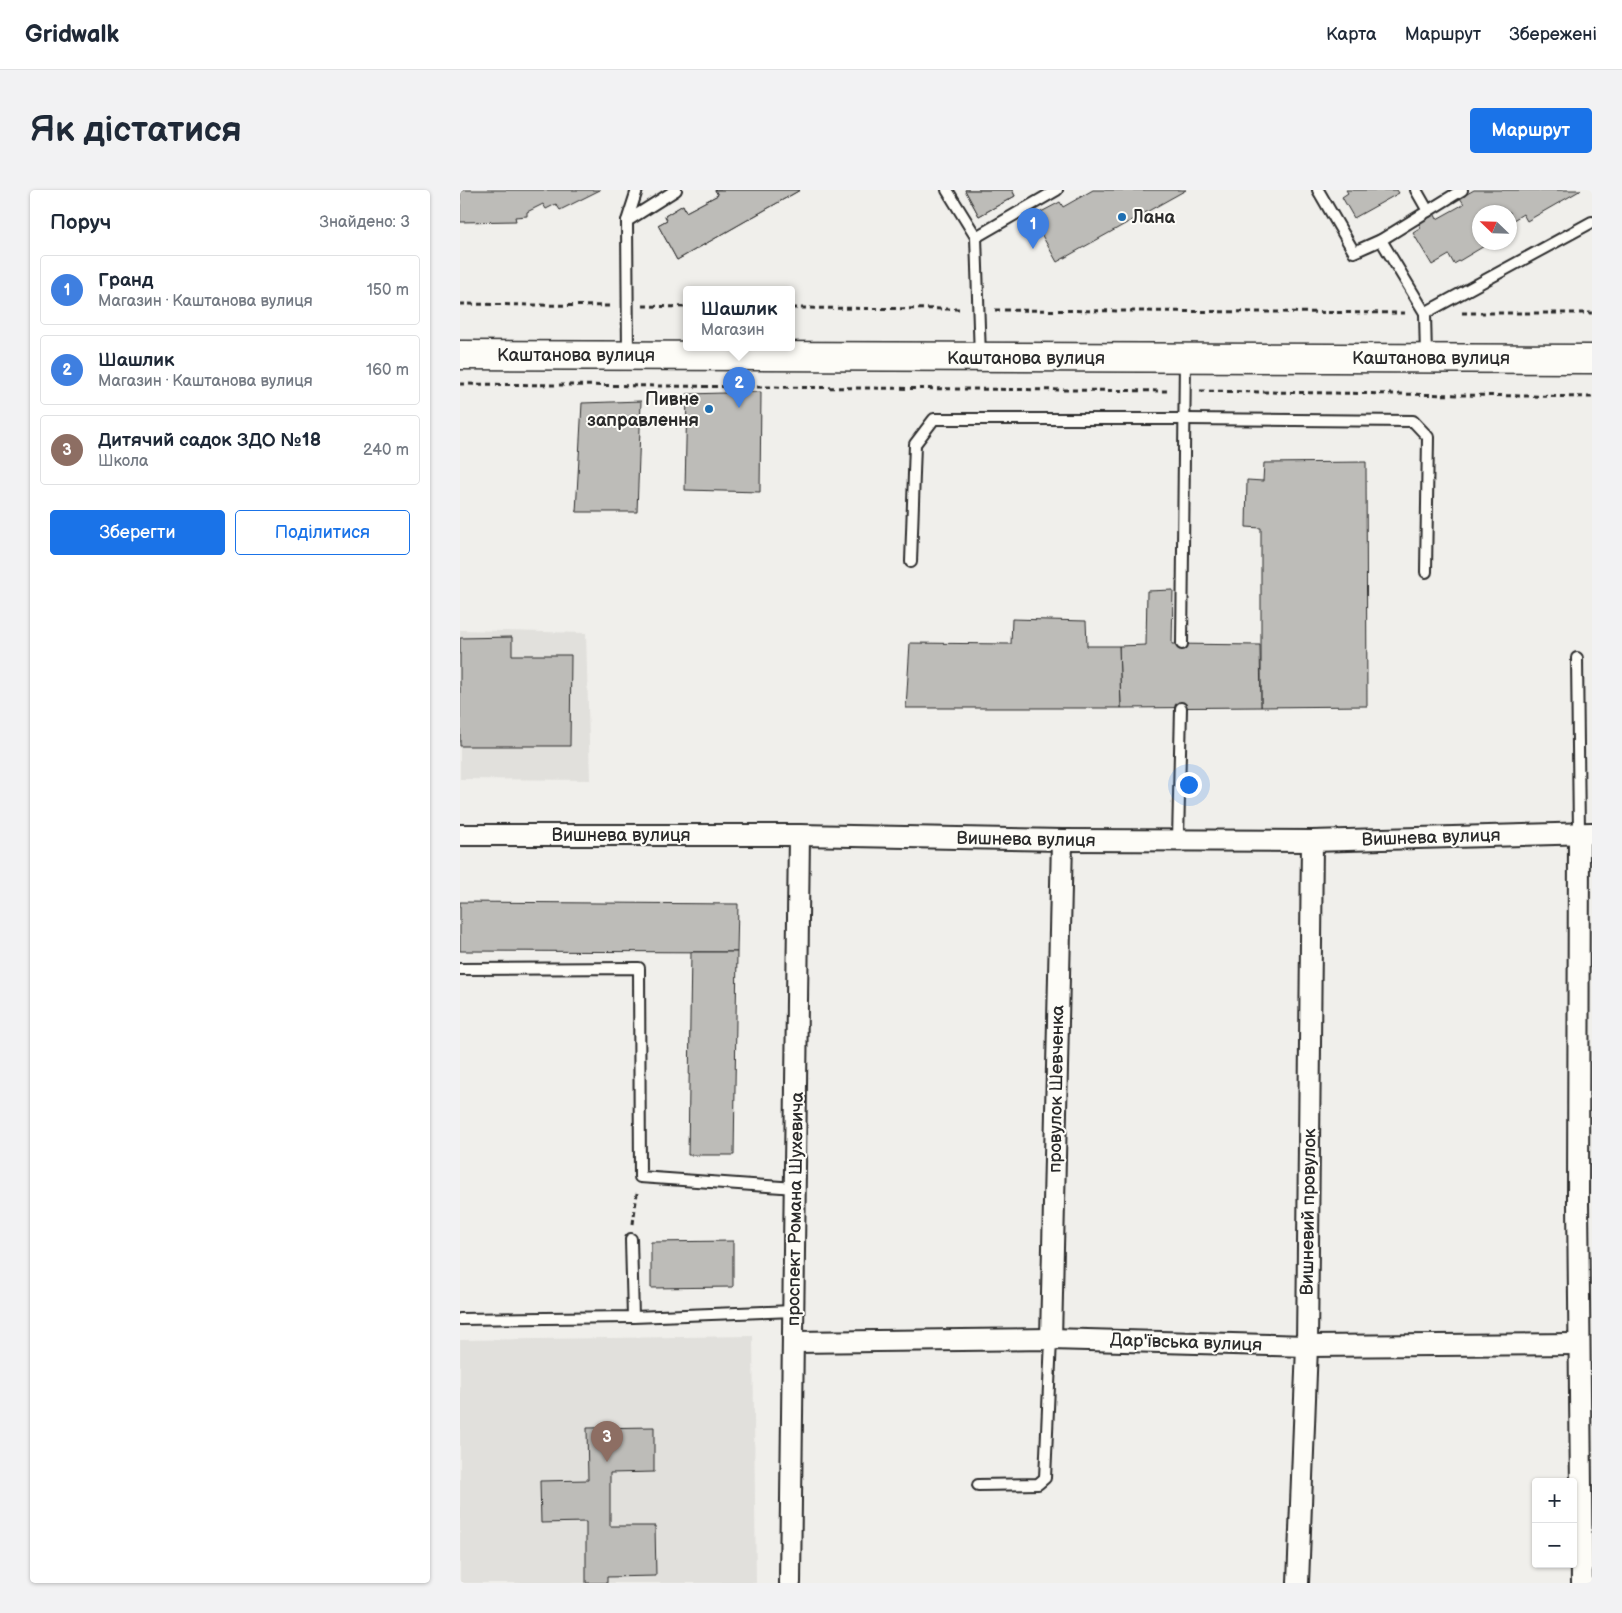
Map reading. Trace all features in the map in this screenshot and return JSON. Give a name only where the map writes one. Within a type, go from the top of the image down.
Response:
[{"type":"street","name":"Каштанова вулиця","points":[[460,355],[980,358],[1592,358]]},
{"type":"street","name":"Вишнева вулиця","points":[[460,835],[799,835],[1062,840],[1312,841],[1585,833]]},
{"type":"street","points":[[1582,1583],[1578,1344],[1585,1203],[1585,833]]},
{"type":"street","name":"проспект Романа Шухевича","points":[[790,1583],[799,835]]},
{"type":"street","name":"провулок Шевченка","points":[[1051,1339],[1062,840]]},
{"type":"street","name":"Вишневий провулок","points":[[1298,1583],[1307,1346],[1312,841]]},
{"type":"street","name":"Дар'ївська вулиця","points":[[794,1342],[1051,1339],[1307,1346],[1578,1344]]},
{"type":"lane","points":[[628,355],[627,221],[637,190]]},
{"type":"lane","points":[[627,221],[676,190]]},
{"type":"lane","points":[[947,190],[976,237],[980,358]]},
{"type":"lane","points":[[976,237],[1057,190]]},
{"type":"lane","points":[[1318,190],[1354,252],[1381,240],[1462,190]]},
{"type":"lane","points":[[1416,190],[1428,211]]},
{"type":"lane","points":[[1425,313],[1592,222]]},
{"type":"lane","points":[[1381,240],[1425,313],[1426,357]]},
{"type":"lane","points":[[1182,644],[1185,358]]},
{"type":"lane","points":[[912,562],[916,444],[934,419],[1183,418],[1413,421],[1428,437],[1426,572]]},
{"type":"lane","points":[[1577,658],[1585,833]]},
{"type":"lane","points":[[1178,840],[1182,708]]},
{"type":"lane","points":[[460,969],[639,968],[640,1178],[796,1188]]},
{"type":"lane","points":[[631,1239],[633,1317]]},
{"type":"lane","points":[[460,1319],[633,1317],[793,1311]]},
{"type":"lane","points":[[978,1485],[1038,1484],[1045,1478],[1051,1339]]},
{"type":"path","points":[[460,304],[683,307]]},
{"type":"path","points":[[795,308],[1592,313]]},
{"type":"path","points":[[460,384],[1592,397]]},
{"type":"path","points":[[631,1239],[640,1178]]},
{"type":"shaded area","points":[[460,630],[586,633],[590,780],[460,779]]},
{"type":"shaded area","points":[[753,1336],[756,1583],[460,1583],[460,1340]]},
{"type":"building","points":[[460,190],[600,190],[560,210],[556,204],[546,209],[543,204],[527,212],[527,216],[515,217],[516,221],[460,222]]},
{"type":"building","points":[[715,190],[800,190],[677,260],[658,225],[667,220],[665,216],[683,205],[686,212],[718,195]]},
{"type":"building","points":[[715,190],[800,190],[677,260],[658,225],[667,220],[665,216],[683,205],[686,212],[718,195]]},
{"type":"building","points":[[965,190],[1012,190],[1015,196],[979,216]]},
{"type":"building","points":[[965,190],[1012,190],[1015,196],[979,216]]},
{"type":"building","points":[[1093,190],[1186,190],[1057,262],[1035,223],[1044,217],[1041,212],[1060,202],[1063,207]]},
{"type":"building","points":[[1346,190],[1397,190],[1399,193],[1354,218],[1342,197],[1348,193]]},
{"type":"building","points":[[1474,190],[1581,190],[1527,221],[1523,214],[1517,218],[1517,205],[1472,205],[1472,250],[1478,250],[1454,264],[1449,255],[1432,265],[1413,233],[1421,228],[1418,222],[1434,213],[1437,219],[1464,204],[1460,198]]},
{"type":"building","points":[[761,392],[760,492],[685,490],[687,394]]},
{"type":"building","points":[[641,401],[637,512],[576,512],[582,403]]},
{"type":"building","points":[[1366,462],[1367,706],[1261,707],[1261,528],[1246,527],[1247,480],[1263,481],[1264,463]]},
{"type":"building","points":[[1173,590],[1172,644],[1260,645],[1261,707],[1121,708],[1119,646],[1146,645],[1147,591]]},
{"type":"building","points":[[1012,619],[1086,621],[1087,646],[1119,646],[1121,708],[906,708],[910,643],[1011,644]]},
{"type":"building","points":[[512,637],[512,655],[571,655],[570,746],[460,746],[460,638]]},
{"type":"building","points":[[460,902],[738,904],[737,952],[460,951]]},
{"type":"building","points":[[691,952],[737,952],[734,1155],[688,1155]]},
{"type":"building","points":[[733,1241],[733,1287],[651,1288],[651,1242]]},
{"type":"building","points":[[654,1427],[654,1472],[610,1473],[610,1526],[655,1526],[656,1576],[607,1577],[607,1583],[586,1583],[586,1522],[541,1523],[540,1481],[588,1480],[587,1428]]},
{"type":"place","name":"Лана","points":[[1122,217]]},
{"type":"place","name":"Гранд","points":[[1033,249]]},
{"type":"place","name":"Шашлик","points":[[739,408]]},
{"type":"place","name":"Пивне заправлення","points":[[709,409]]},
{"type":"place","name":"Дитячий садок ЗДО №18","points":[[607,1462]]}]
